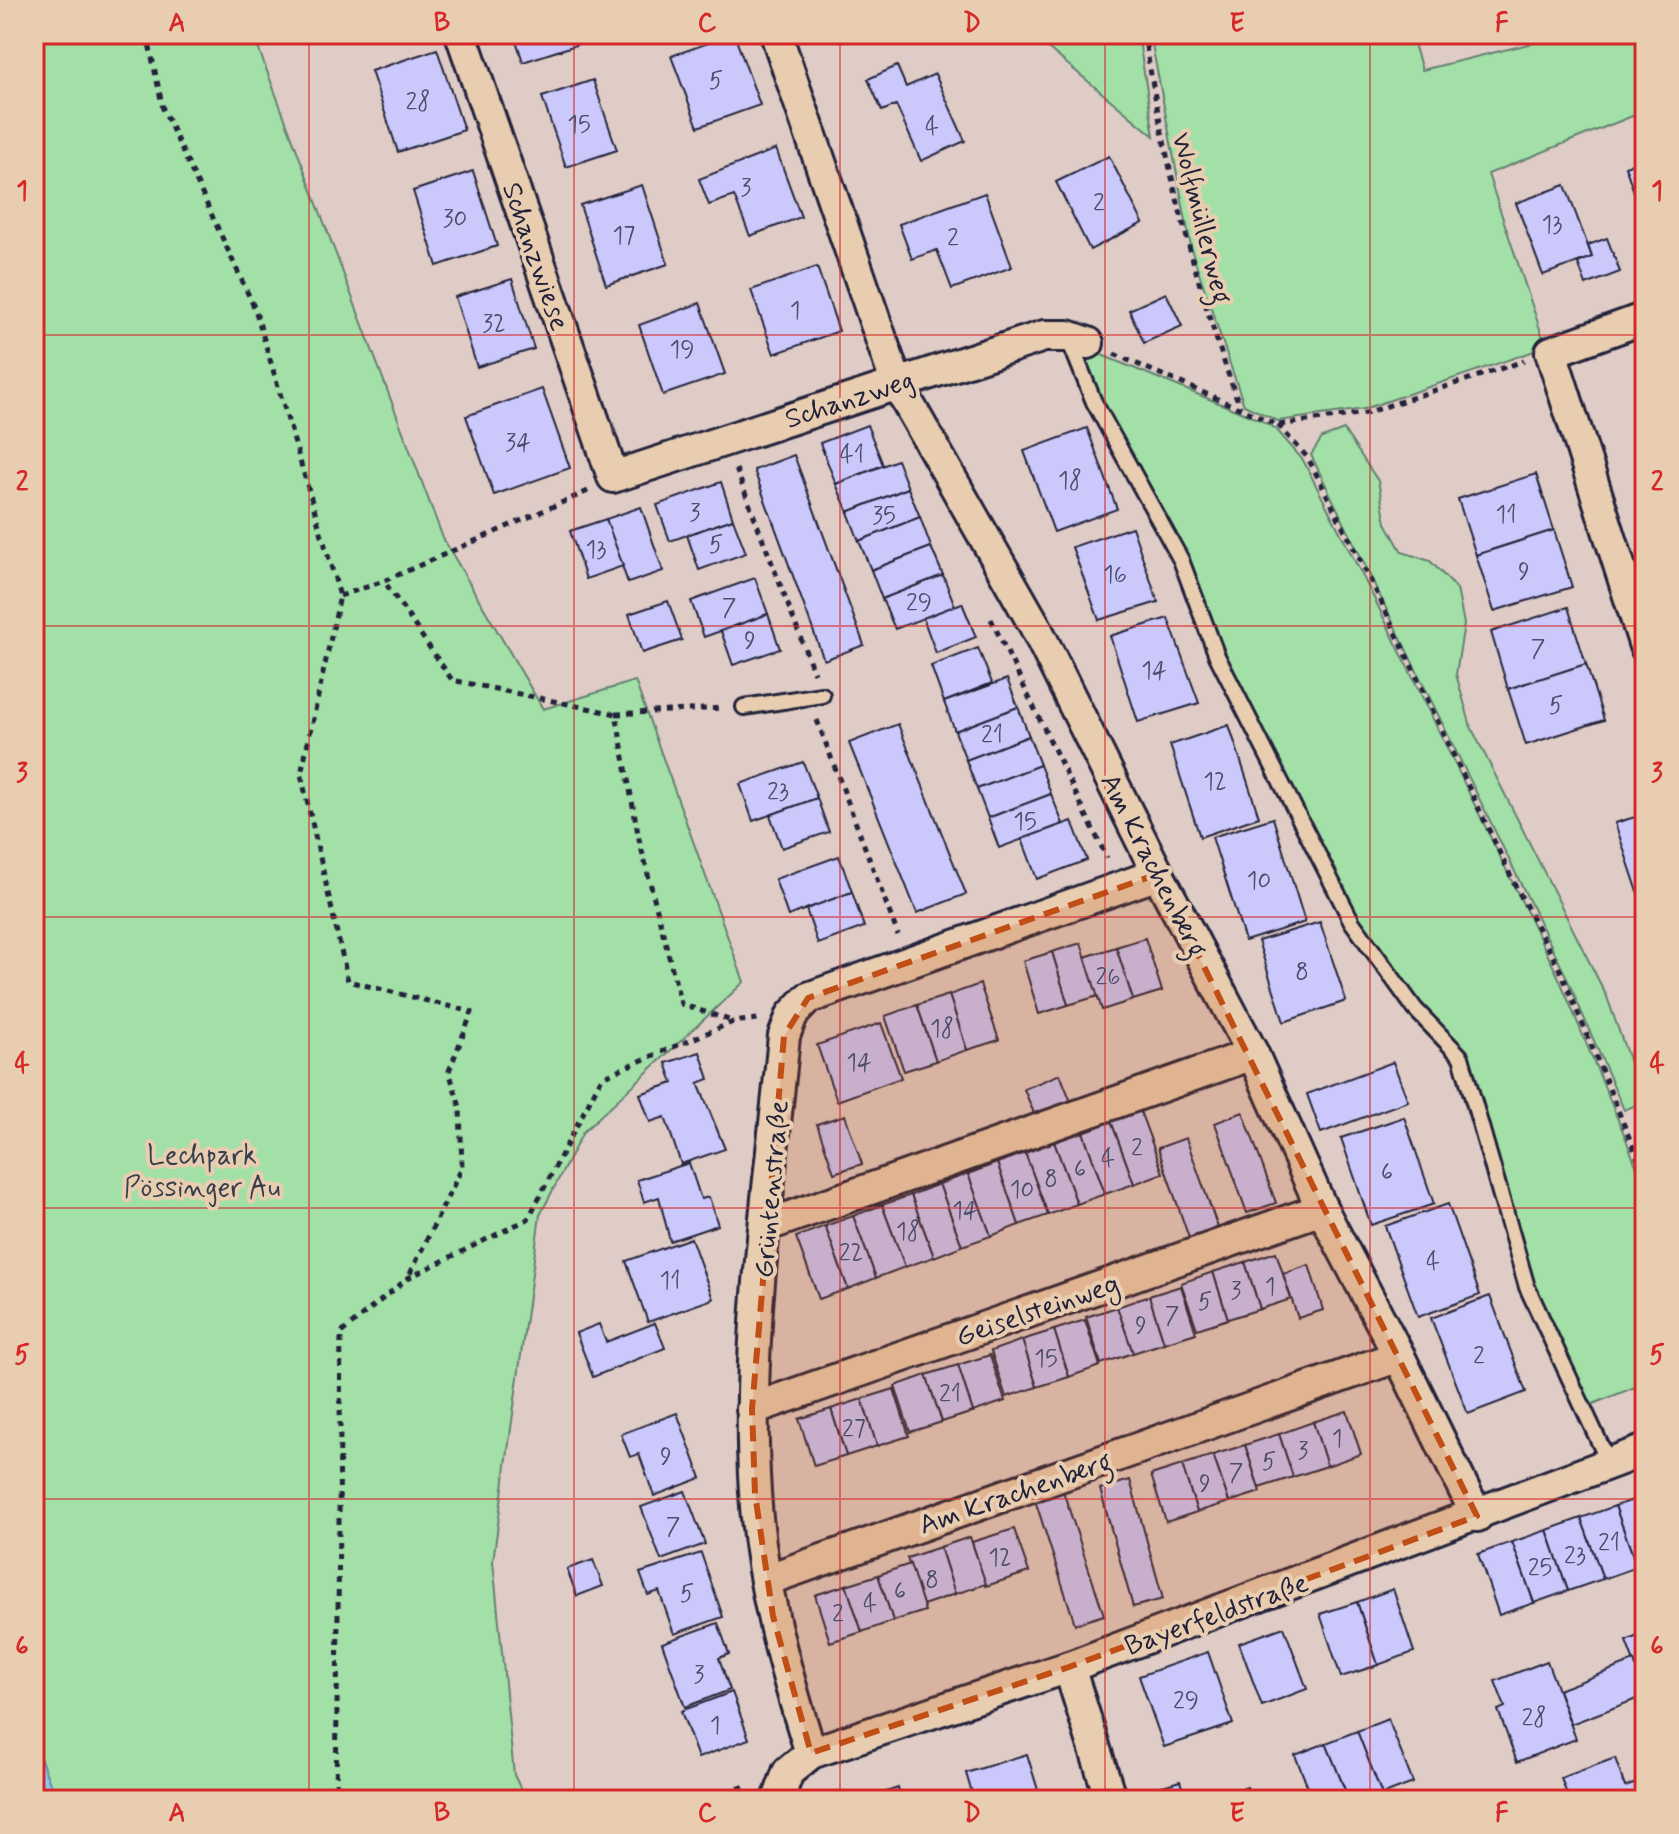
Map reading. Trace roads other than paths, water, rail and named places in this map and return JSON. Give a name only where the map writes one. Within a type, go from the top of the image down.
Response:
[{"type":"street","name":"Schanzwiese","points":[[461,34],[613,477]]},
{"type":"street","points":[[776,34],[896,382]]},
{"type":"street","points":[[1645,318],[1551,352],[1645,646]]},
{"type":"street","name":"Schanzweg","points":[[613,477],[1044,336],[1078,339]]},
{"type":"street","name":"Am Krachenberg","points":[[896,382],[1034,624],[1158,874],[1253,1054],[1322,1209],[1399,1356],[1477,1516]]},
{"type":"street","name":"Grüntenstraße","points":[[800,1763],[766,1580],[755,1494],[752,1409],[765,1226],[784,1036],[792,1015],[808,998],[1158,874]]},
{"type":"street","points":[[765,1226],[1253,1054]]},
{"type":"street","name":"Geiselsteinweg","points":[[752,1409],[1322,1209]]},
{"type":"street","name":"Am Krachenberg","points":[[766,1580],[1399,1356]]},
{"type":"street","name":"Bayerfeldstraße","points":[[800,1763],[1477,1516],[1645,1450]]},
{"type":"street","points":[[1069,1667],[1111,1800]]},
{"type":"street","points":[[778,1800],[800,1763]]},
{"type":"lane","points":[[1078,339],[1094,402],[1181,560],[1217,656],[1352,922],[1415,1009],[1461,1057],[1527,1287],[1609,1463]]},
{"type":"lane","points":[[744,707],[822,695]]},
{"type":"water","points":[[34,1741],[56,1800],[34,1800]]},
{"type":"park label","name":"Lechpark Pössinger Au","points":[[202,1170]]}]
